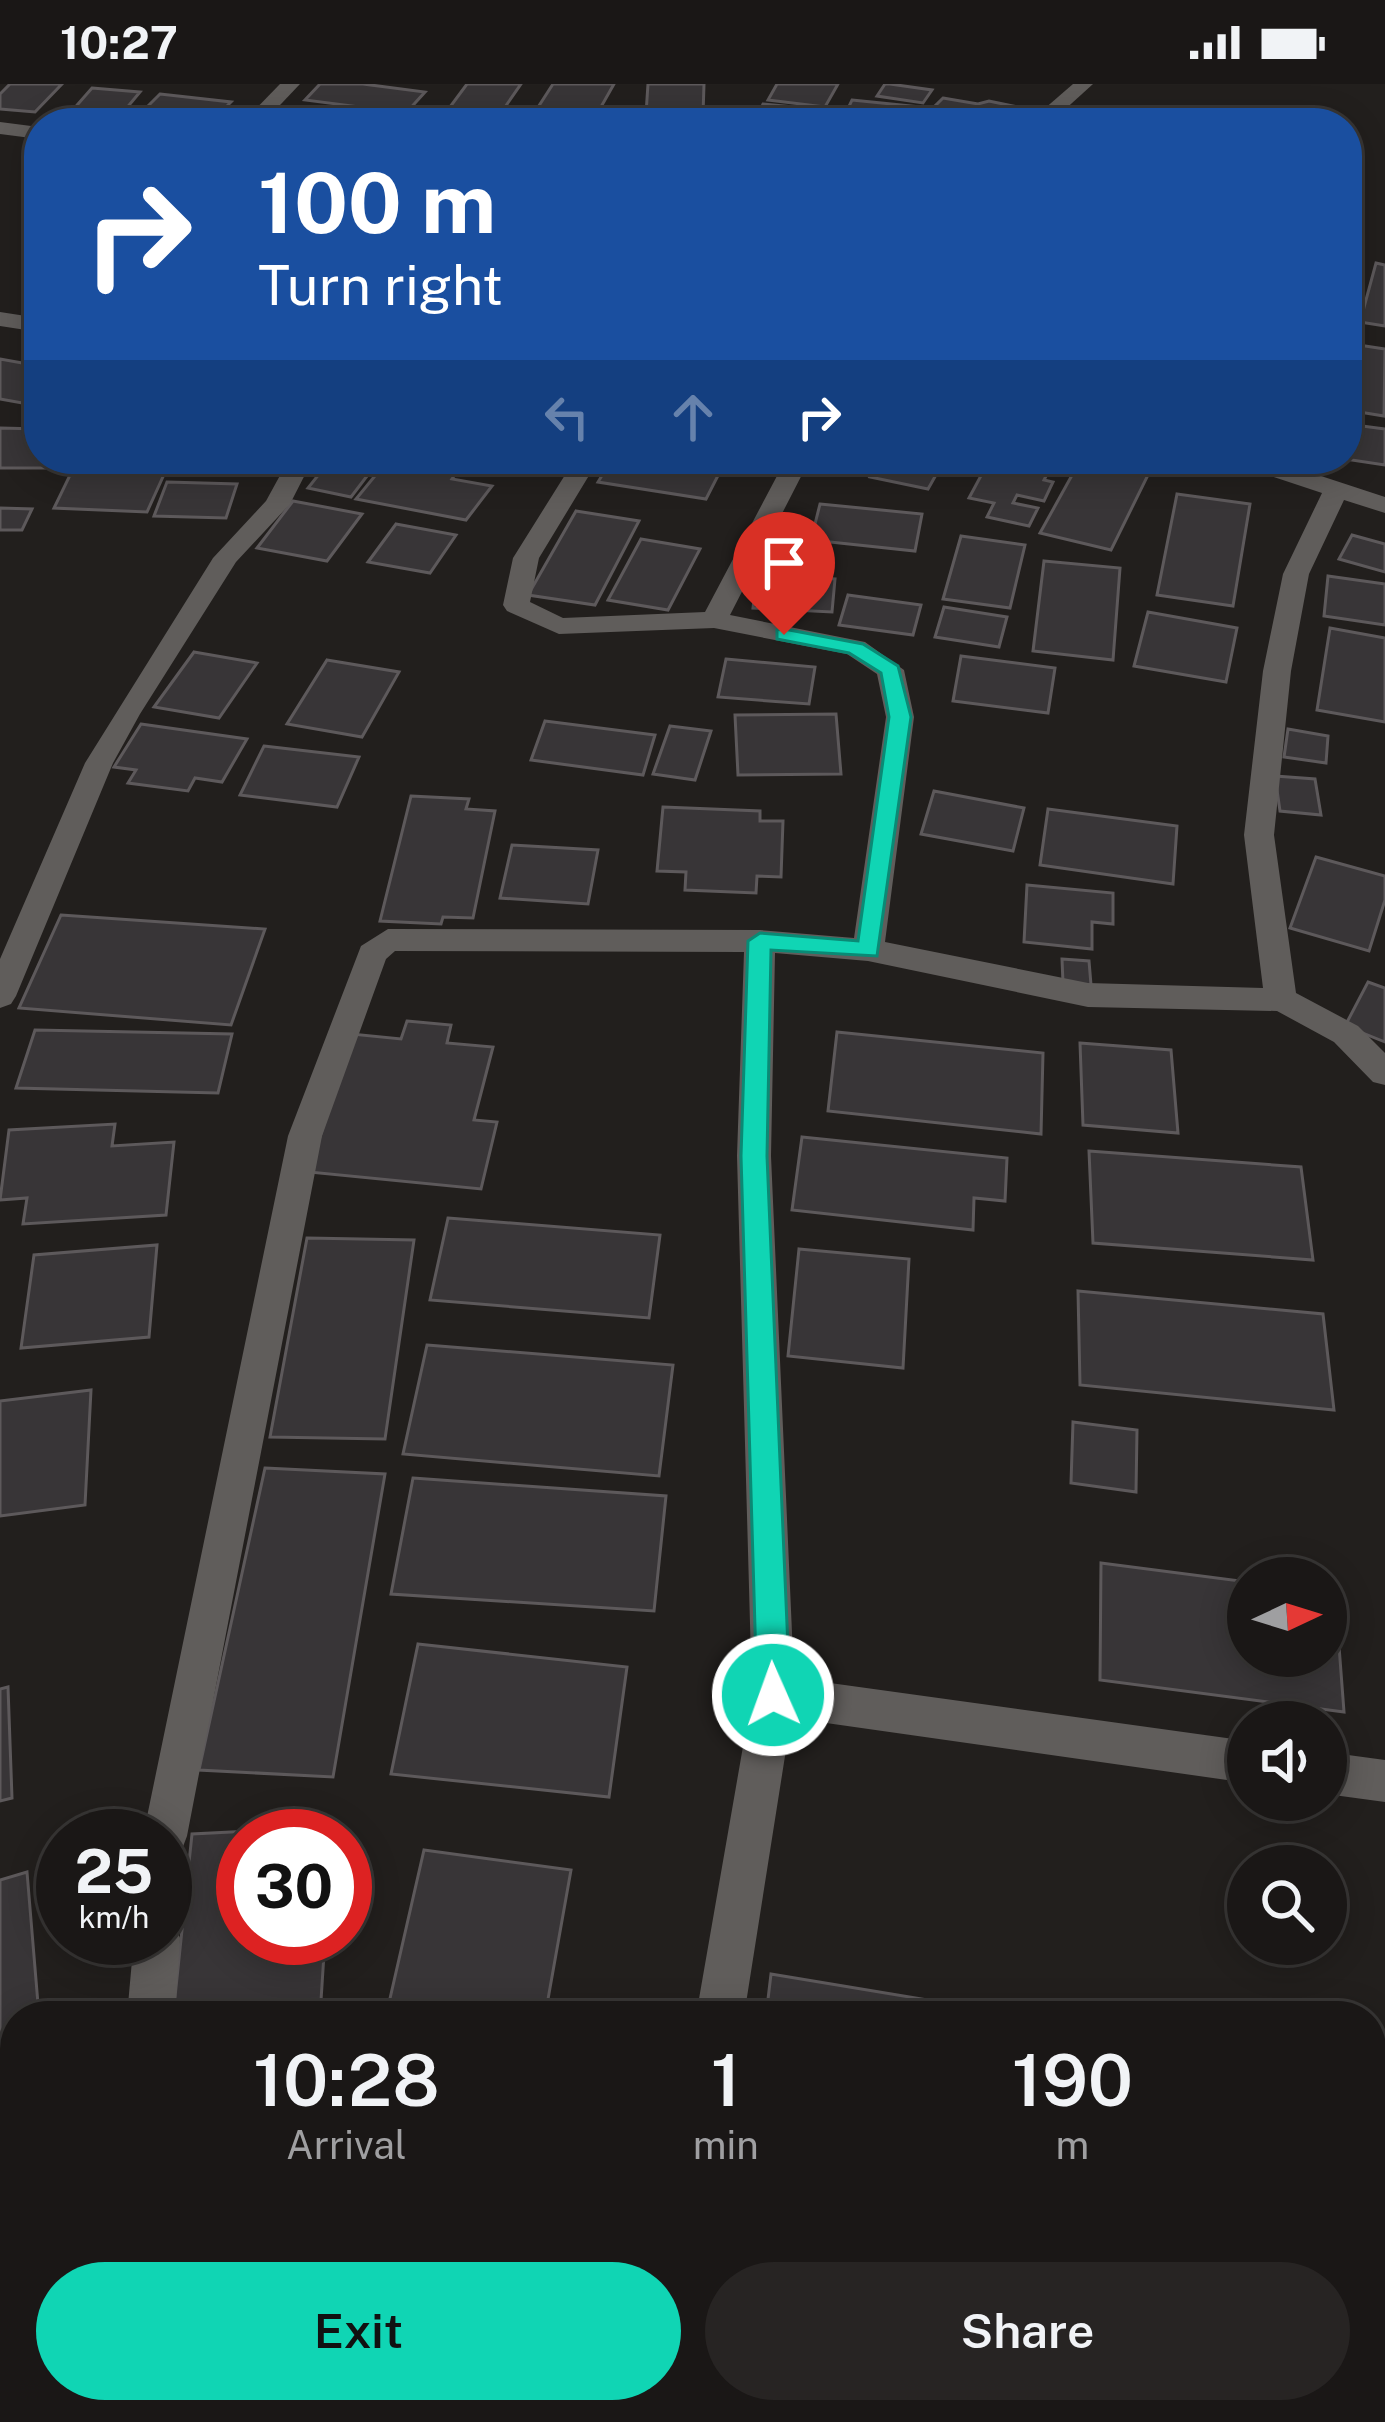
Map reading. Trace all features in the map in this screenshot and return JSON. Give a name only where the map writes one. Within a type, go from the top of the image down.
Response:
[{"type":"street","points":[[267,108],[291,84]]},
{"type":"street","points":[[1056,108],[1084,84]]},
{"type":"street","points":[[0,996],[99,763],[126,714],[226,558],[277,504],[293,474]]},
{"type":"street","points":[[578,474],[526,558],[516,605],[559,626],[714,620],[855,648],[890,670],[900,717],[868,950]]},
{"type":"street","points":[[714,620],[790,474]]},
{"type":"street","points":[[1289,474],[1385,505]]},
{"type":"street","points":[[1281,1000],[1259,835],[1277,671],[1296,574],[1336,490]]},
{"type":"street","points":[[169,1809],[305,1136],[372,954],[388,940],[760,941],[868,950],[1088,994],[1281,1000],[1346,1034],[1385,1072]]},
{"type":"street","points":[[722,2001],[773,1695],[754,1156],[760,941]]},
{"type":"street","points":[[773,1695],[1227,1759]]},
{"type":"street","points":[[1347,1775],[1385,1781]]},
{"type":"street","points":[[152,2001],[155,1965]]},
{"type":"building","points":[[10,84],[62,84],[39,108],[24,111],[0,109],[0,94]]},
{"type":"building","points":[[320,84],[425,92],[411,108],[305,100]]},
{"type":"building","points":[[467,84],[521,84],[504,108],[449,108]]},
{"type":"building","points":[[553,84],[614,84],[600,108],[538,108]]},
{"type":"building","points":[[648,84],[704,84],[703,108],[646,108]]},
{"type":"building","points":[[777,84],[838,84],[825,107],[768,100]]},
{"type":"building","points":[[885,84],[932,90],[923,103],[877,96]]},
{"type":"building","points":[[92,88],[140,92],[127,108],[74,108]]},
{"type":"building","points":[[160,94],[231,102],[225,108],[146,108]]},
{"type":"building","points":[[943,98],[1022,108],[938,108],[934,107]]},
{"type":"building","points":[[852,100],[931,108],[848,108]]},
{"type":"building","points":[[1376,263],[1385,265],[1385,326],[1362,322]]},
{"type":"building","points":[[1362,346],[1385,349],[1384,416],[1362,412]]},
{"type":"building","points":[[0,359],[24,363],[24,403],[0,399]]},
{"type":"building","points":[[1362,426],[1385,429],[1385,465],[1362,462]]},
{"type":"building","points":[[0,428],[24,429],[24,468],[0,468]]},
{"type":"building","points":[[71,474],[164,474],[147,512],[54,508]]},
{"type":"building","points":[[319,474],[369,474],[351,497],[308,488]]},
{"type":"building","points":[[377,474],[455,474],[452,479],[492,486],[466,520],[356,499]]},
{"type":"building","points":[[603,474],[719,474],[706,499],[598,482]]},
{"type":"building","points":[[872,474],[936,474],[928,489]]},
{"type":"building","points":[[982,474],[1047,474],[1044,480],[1053,482],[1044,501],[1017,495],[1013,503],[1038,508],[1029,526],[987,517],[994,503],[969,498]]},
{"type":"building","points":[[1073,474],[1149,474],[1111,550],[1040,533]]},
{"type":"building","points":[[167,482],[237,484],[226,518],[154,516]]},
{"type":"building","points":[[1177,494],[1250,504],[1233,606],[1157,595]]},
{"type":"building","points":[[293,501],[362,514],[327,561],[257,548]]},
{"type":"building","points":[[820,504],[922,514],[915,551],[811,540]]},
{"type":"building","points":[[0,508],[32,509],[22,530],[0,530]]},
{"type":"building","points":[[576,511],[639,521],[595,605],[528,595]]},
{"type":"building","points":[[396,524],[456,535],[430,573],[368,562]]},
{"type":"building","points":[[1352,535],[1385,544],[1385,572],[1339,559]]},
{"type":"building","points":[[961,536],[1025,545],[1010,608],[943,599]]},
{"type":"building","points":[[641,539],[700,549],[668,610],[608,600]]},
{"type":"building","points":[[1044,561],[1120,568],[1113,660],[1033,651]]},
{"type":"building","points":[[757,575],[835,579],[832,612],[753,608]]},
{"type":"building","points":[[1328,576],[1385,584],[1385,625],[1324,616]]},
{"type":"building","points":[[848,595],[921,605],[913,635],[839,625]]},
{"type":"building","points":[[944,607],[1007,617],[999,647],[935,637]]},
{"type":"building","points":[[1148,612],[1237,628],[1226,682],[1134,666]]},
{"type":"building","points":[[1330,628],[1385,638],[1385,722],[1317,710]]},
{"type":"building","points":[[194,652],[257,663],[219,718],[154,707]]},
{"type":"building","points":[[961,656],[1055,668],[1048,713],[953,701]]},
{"type":"building","points":[[726,659],[815,667],[809,704],[718,697]]},
{"type":"building","points":[[327,660],[399,672],[362,737],[287,724]]},
{"type":"building","points":[[836,714],[841,774],[738,775],[735,715]]},
{"type":"building","points":[[545,721],[655,735],[643,775],[531,760]]},
{"type":"building","points":[[141,724],[247,739],[222,782],[195,778],[188,791],[128,783],[136,770],[114,767]]},
{"type":"building","points":[[670,726],[711,731],[695,780],[653,774]]},
{"type":"building","points":[[1288,729],[1328,736],[1326,763],[1284,757]]},
{"type":"building","points":[[264,746],[359,757],[337,807],[240,795]]},
{"type":"building","points":[[1275,776],[1315,779],[1321,815],[1280,811]]},
{"type":"building","points":[[934,791],[1024,808],[1013,851],[921,834]]},
{"type":"building","points":[[411,796],[469,799],[466,809],[495,811],[473,918],[443,917],[441,924],[380,921]]},
{"type":"building","points":[[663,807],[760,811],[760,821],[783,821],[781,877],[757,876],[756,893],[685,890],[686,872],[657,871]]},
{"type":"building","points":[[1048,809],[1177,826],[1173,884],[1040,865]]},
{"type":"building","points":[[512,845],[598,850],[588,904],[500,898]]},
{"type":"building","points":[[1316,857],[1385,876],[1385,900],[1369,951],[1290,928]]},
{"type":"building","points":[[1027,885],[1113,893],[1113,924],[1092,922],[1092,949],[1024,942]]},
{"type":"building","points":[[61,915],[265,929],[231,1025],[19,1008]]},
{"type":"building","points":[[1062,959],[1089,961],[1091,985],[1063,983]]},
{"type":"building","points":[[1368,982],[1385,988],[1385,1042],[1345,1026]]},
{"type":"building","points":[[407,1021],[451,1025],[447,1043],[493,1047],[474,1120],[497,1122],[481,1189],[309,1172],[352,1034],[401,1039]]},
{"type":"building","points":[[35,1030],[232,1034],[218,1093],[16,1088]]},
{"type":"building","points":[[837,1032],[1043,1053],[1041,1134],[828,1111]]},
{"type":"building","points":[[1080,1043],[1171,1050],[1178,1133],[1083,1125]]},
{"type":"building","points":[[115,1124],[112,1146],[174,1142],[166,1215],[23,1224],[27,1198],[0,1200],[9,1130]]},
{"type":"building","points":[[802,1137],[1007,1158],[1005,1201],[974,1198],[973,1230],[792,1210]]},
{"type":"building","points":[[1089,1151],[1301,1167],[1313,1260],[1093,1243]]},
{"type":"building","points":[[448,1218],[660,1235],[649,1318],[430,1300]]},
{"type":"building","points":[[307,1238],[414,1240],[385,1439],[270,1437]]},
{"type":"building","points":[[157,1245],[149,1337],[21,1348],[34,1255]]},
{"type":"building","points":[[799,1249],[909,1259],[903,1368],[788,1356]]},
{"type":"building","points":[[1078,1291],[1323,1314],[1334,1410],[1080,1385]]},
{"type":"building","points":[[427,1345],[673,1365],[659,1476],[403,1454]]},
{"type":"building","points":[[91,1390],[85,1505],[0,1516],[0,1401]]},
{"type":"building","points":[[1073,1422],[1137,1430],[1136,1492],[1071,1483]]},
{"type":"building","points":[[265,1468],[385,1474],[333,1777],[199,1770]]},
{"type":"building","points":[[413,1478],[666,1496],[654,1611],[391,1594]]},
{"type":"building","points":[[1101,1563],[1227,1579],[1227,1677],[1341,1677],[1343,1701],[1260,1701],[1100,1680]]},
{"type":"building","points":[[418,1644],[627,1667],[609,1797],[391,1774]]},
{"type":"building","points":[[8,1687],[12,1798],[0,1801],[0,1689]]},
{"type":"building","points":[[216,1833],[216,1965],[323,1965],[321,2001],[175,2001],[178,1965],[192,1965],[192,1834]]},
{"type":"building","points":[[424,1850],[571,1870],[548,2001],[389,2001]]},
{"type":"building","points":[[27,1872],[38,2001],[0,2001],[0,1880]]},
{"type":"building","points":[[771,1974],[934,2001],[768,2001]]},
{"type":"route","points":[[773,1695],[754,1156],[760,941],[868,950],[900,717],[890,670],[855,648],[784,635]]}]
